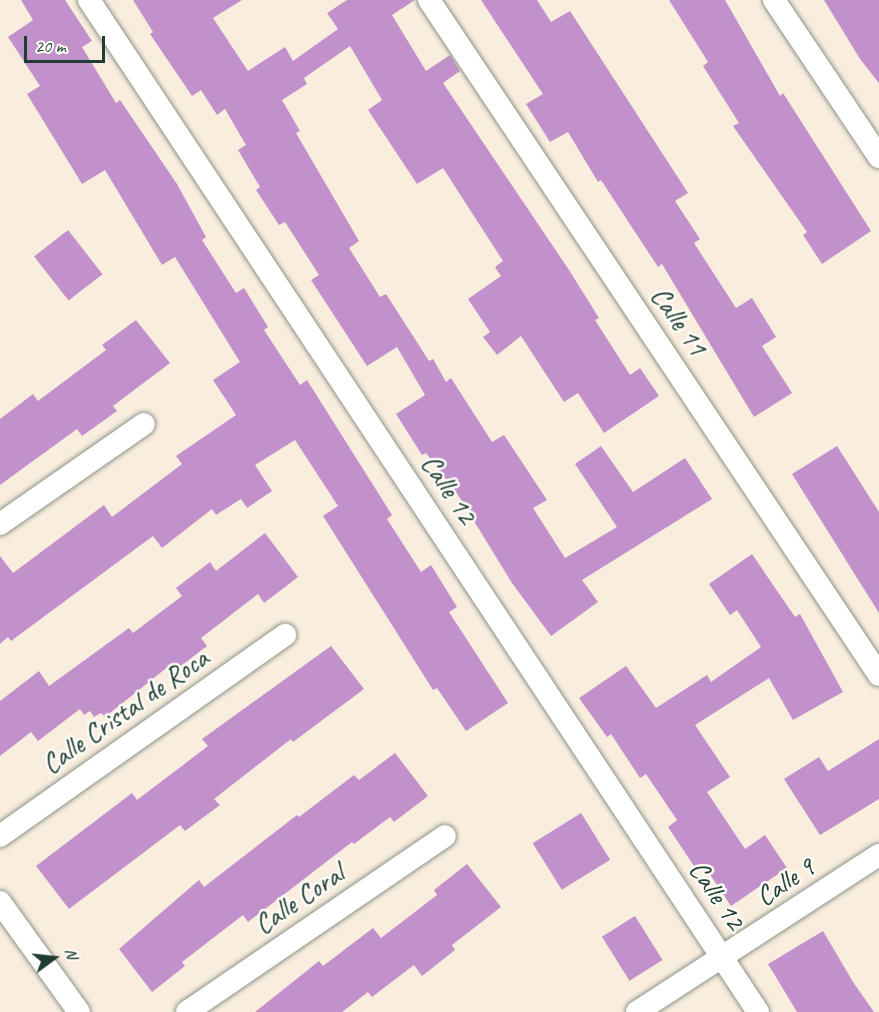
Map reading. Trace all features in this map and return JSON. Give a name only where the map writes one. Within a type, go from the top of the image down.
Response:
[{"type":"street","name":"Calle 12","points":[[89,0],[758,1012]]},
{"type":"street","name":"Calle 11","points":[[429,0],[879,675]]},
{"type":"street","points":[[774,0],[879,157]]},
{"type":"street","points":[[0,524],[144,424]]},
{"type":"street","name":"Calle Cristal de Roca","points":[[0,836],[285,635]]},
{"type":"street","name":"Calle Coral","points":[[187,1012],[445,836]]},
{"type":"street","name":"Calle 9","points":[[637,1012],[723,959],[879,855]]},
{"type":"street","points":[[0,902],[79,1012]]},
{"type":"building","points":[[21,0],[65,0],[92,41],[82,47],[116,103],[120,100],[177,184],[206,237],[202,240],[236,293],[244,288],[268,327],[264,330],[300,385],[307,380],[392,515],[387,519],[421,572],[431,565],[457,607],[449,612],[508,703],[466,731],[437,688],[433,690],[323,516],[338,506],[295,440],[255,465],[272,491],[247,508],[241,499],[216,515],[212,509],[162,548],[153,536],[11,641],[8,637],[0,644],[0,556],[13,573],[104,505],[112,517],[182,464],[176,456],[236,415],[213,380],[240,362],[175,257],[162,265],[105,170],[82,184],[27,94],[40,86],[8,37],[33,20]]},
{"type":"building","points":[[133,0],[242,0],[213,18],[248,71],[285,47],[293,61],[338,29],[327,13],[347,0],[415,0],[392,15],[426,71],[450,55],[460,71],[443,83],[569,270],[599,318],[595,320],[630,375],[640,368],[659,396],[604,433],[578,393],[564,402],[521,336],[497,355],[483,337],[490,332],[468,299],[501,276],[495,267],[503,261],[443,168],[417,184],[368,110],[382,100],[350,46],[304,78],[307,84],[282,100],[300,131],[296,133],[359,241],[349,248],[380,297],[386,294],[429,361],[433,359],[446,382],[451,378],[492,442],[504,435],[547,500],[533,508],[565,558],[617,527],[575,464],[601,446],[633,492],[685,458],[712,499],[582,580],[598,602],[551,636],[512,583],[458,495],[426,453],[422,455],[396,414],[425,395],[397,347],[367,366],[311,280],[319,275],[285,222],[279,225],[256,190],[260,187],[238,150],[246,145],[225,109],[217,115],[201,90],[192,96],[150,34],[153,32]]},
{"type":"building","points":[[481,0],[537,0],[551,22],[570,11],[688,193],[675,201],[700,239],[694,243],[736,308],[752,298],[776,337],[762,346],[792,393],[754,417],[662,264],[658,267],[601,180],[598,182],[568,132],[550,142],[526,104],[543,94]]},
{"type":"building","points":[[669,0],[725,0],[780,96],[783,93],[871,231],[822,264],[803,235],[807,232],[733,126],[739,123],[703,66],[708,62]]},
{"type":"building","points":[[824,0],[879,0],[879,83],[860,59]]},
{"type":"building","points":[[68,230],[102,274],[69,301],[34,256]]},
{"type":"building","points":[[136,320],[170,363],[113,406],[117,411],[82,436],[77,429],[0,485],[0,419],[33,394],[38,401],[106,350],[102,345]]},
{"type":"building","points":[[837,446],[879,512],[879,613],[792,474]]},
{"type":"building","points":[[265,533],[298,577],[264,603],[258,594],[201,638],[207,646],[173,672],[169,666],[105,717],[101,713],[94,717],[90,711],[84,715],[80,709],[38,741],[31,732],[0,756],[0,701],[39,671],[49,686],[129,628],[133,633],[182,596],[176,588],[210,562],[216,571]]},
{"type":"building","points":[[752,554],[795,617],[800,614],[843,692],[793,720],[769,678],[695,725],[730,777],[707,792],[745,849],[765,835],[787,868],[731,906],[703,864],[696,869],[668,827],[677,820],[646,774],[640,778],[611,734],[607,737],[579,698],[626,666],[656,708],[707,675],[711,682],[761,647],[737,610],[730,615],[709,584]]},
{"type":"building","points":[[331,646],[364,689],[293,742],[291,739],[214,799],[220,805],[185,831],[180,825],[69,909],[36,866],[132,793],[137,800],[208,746],[202,739]]},
{"type":"building","points":[[879,739],[879,799],[820,835],[784,779],[819,757],[828,771]]},
{"type":"building","points":[[395,753],[428,796],[394,822],[390,817],[354,844],[352,842],[248,922],[243,915],[182,962],[185,966],[152,992],[119,949],[199,880],[204,887],[297,815],[299,817],[354,775],[359,780]]},
{"type":"building","points":[[581,813],[610,860],[562,890],[533,843]]},
{"type":"building","points":[[467,864],[501,907],[452,945],[455,950],[422,976],[414,965],[372,997],[368,992],[342,1012],[255,1012],[319,961],[323,966],[373,928],[381,938],[437,895],[434,890]]},
{"type":"building","points":[[635,916],[663,960],[629,981],[602,937]]},
{"type":"building","points":[[823,931],[874,1012],[797,1012],[768,964]]}]
